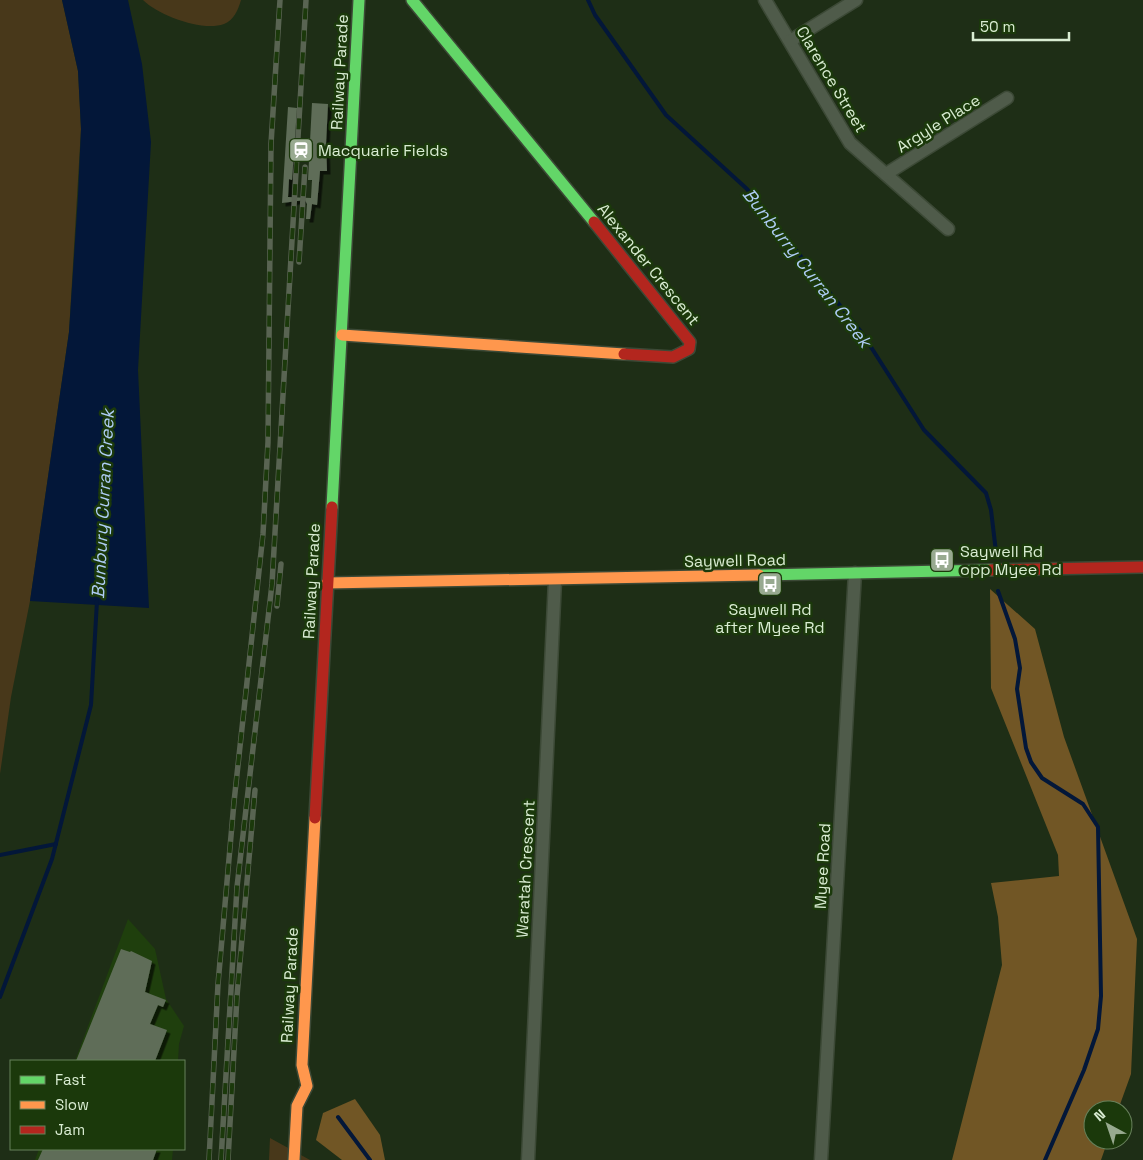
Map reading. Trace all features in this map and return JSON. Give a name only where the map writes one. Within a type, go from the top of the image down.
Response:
[{"type":"street","name":"Railway Parade","points":[[294,1160],[297,1106],[307,1086],[302,1065],[359,0]]},
{"type":"street","name":"Alexander Crescent","points":[[342,335],[673,356],[689,350],[690,342],[686,335],[412,0]]},
{"type":"street","name":"Clarence Street","points":[[765,0],[850,143],[948,229]]},
{"type":"street","points":[[790,41],[856,0]]},
{"type":"street","name":"Argyle Place","points":[[886,174],[1008,98]]},
{"type":"street","name":"Saywell Road","points":[[327,583],[1143,568]]},
{"type":"street","name":"Myee Road","points":[[821,1160],[855,573]]},
{"type":"street","name":"Waratah Crescent","points":[[528,1160],[555,580]]},
{"type":"shaded area","points":[[0,0],[62,0],[78,71],[81,129],[69,332],[30,601],[11,697],[0,774]]},
{"type":"shaded area","points":[[143,0],[241,0],[237,11],[230,20],[224,24],[204,26],[181,21],[169,16]]},
{"type":"shaded area","points":[[990,589],[1035,629],[1064,737],[1137,939],[1131,1074],[1122,1100],[1083,1100],[1083,1150],[1104,1150],[1101,1160],[952,1160],[1002,965],[998,917],[991,883],[1059,876],[1058,855],[991,688]]},
{"type":"shaded area","points":[[128,919],[155,949],[166,999],[184,1026],[179,1044],[178,1060],[75,1060]]},
{"type":"shaded area","points":[[355,1099],[380,1135],[385,1160],[342,1160],[316,1140],[323,1113]]},
{"type":"shaded area","points":[[270,1138],[310,1160],[269,1160]]},
{"type":"shaded area","points":[[39,1150],[173,1150],[172,1160],[35,1160]]},
{"type":"water","points":[[62,0],[128,0],[142,64],[151,142],[138,370],[149,608],[30,601],[69,332],[78,196],[81,129],[78,71]]},
{"type":"building","points":[[312,103],[328,104],[327,171],[320,171],[317,205],[312,204],[310,219],[306,219],[307,204],[305,200],[282,203],[288,107],[297,108],[292,180],[289,179],[288,197],[311,198],[312,180],[308,180]]},
{"type":"building","points":[[121,949],[131,951],[152,961],[145,992],[166,1000],[163,1007],[158,1005],[150,1024],[167,1030],[155,1060],[76,1060]]},
{"type":"building","points":[[43,1150],[157,1150],[153,1160],[38,1160]]},
{"type":"waterway","name":"Bunburry Curran Creek","points":[[588,0],[595,15],[666,115],[747,189],[862,333],[924,430],[986,493],[991,510],[996,552]]},
{"type":"waterway","name":"Bunburry Curran Creek","points":[[998,591],[1015,639],[1020,668],[1017,689],[1026,748],[1031,762],[1042,778],[1083,804],[1098,827],[1101,996],[1098,1029],[1084,1070],[1045,1160]]},
{"type":"waterway","name":"Bunbury Curran Creek","points":[[0,997],[52,859],[91,705],[97,601]]},
{"type":"waterway","points":[[0,855],[56,844]]},
{"type":"waterway","name":"Bunburry Curran Creek","points":[[338,1117],[370,1160]]},
{"type":"railway","points":[[209,1160],[218,984],[234,802],[263,534],[268,442],[271,144],[280,0]]},
{"type":"railway","points":[[221,1160],[237,887],[272,584],[306,0]]},
{"type":"railway","points":[[299,262],[305,167]]},
{"type":"railway","points":[[277,606],[281,564]]},
{"type":"railway","points":[[228,1160],[237,996],[255,790]]},
{"type":"traffic: fast","points":[[332,507],[359,0]]},
{"type":"traffic: fast","points":[[412,0],[594,222]]},
{"type":"traffic: fast","points":[[759,575],[990,570]]},
{"type":"traffic: slow","points":[[342,335],[624,354]]},
{"type":"traffic: slow","points":[[327,583],[759,575]]},
{"type":"traffic: slow","points":[[294,1160],[297,1106],[307,1086],[302,1065],[315,818]]},
{"type":"traffic: jam","points":[[594,222],[690,342],[689,349],[673,357],[624,354]]},
{"type":"traffic: jam","points":[[315,818],[332,507]]},
{"type":"traffic: jam","points":[[990,570],[1143,567]]},
{"type":"place","name":"Macquarie Fields","points":[[301,150]]},
{"type":"place","name":"Saywell Rd opp Myee Rd","points":[[942,560]]},
{"type":"place","name":"Saywell Rd after Myee Rd","points":[[770,584]]}]
